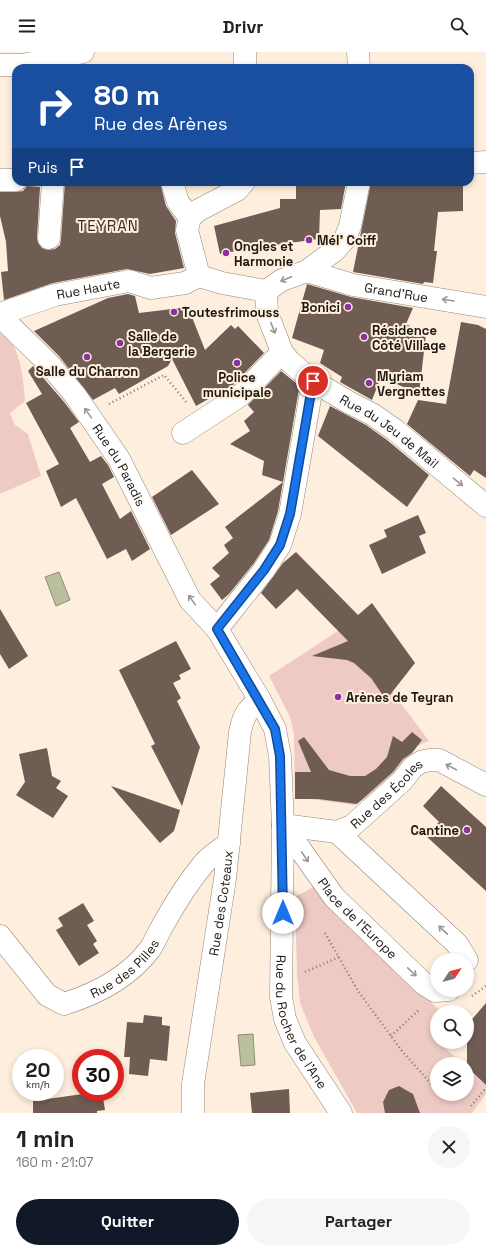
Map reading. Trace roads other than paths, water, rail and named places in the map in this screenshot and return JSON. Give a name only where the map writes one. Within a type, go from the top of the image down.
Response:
[{"type":"street","points":[[0,65],[8,52]]},
{"type":"street","points":[[28,64],[83,52]]},
{"type":"street","points":[[245,52],[245,64]]},
{"type":"street","points":[[358,52],[360,64]]},
{"type":"street","points":[[0,65],[12,65]]},
{"type":"street","points":[[474,163],[486,162]]},
{"type":"street","points":[[0,180],[12,180]]},
{"type":"street","points":[[49,238],[53,186]]},
{"type":"street","points":[[173,186],[178,202],[190,218]]},
{"type":"street","points":[[241,186],[223,199],[196,211],[190,218],[187,230],[199,276],[222,283],[266,291],[282,280],[308,271],[334,251],[346,239],[358,186]]},
{"type":"street","name":"Grand'Rue","points":[[308,271],[353,285],[486,307]]},
{"type":"street","name":"Rue Haute","points":[[0,315],[55,295],[129,281],[151,288],[186,283],[199,276]]},
{"type":"street","points":[[190,428],[241,394],[286,357],[267,313],[266,291]]},
{"type":"street","name":"Rue du Paradis","points":[[0,315],[49,364],[88,413],[119,459],[190,600],[217,629]]},
{"type":"street","name":"Rue du Jeu de Mail","points":[[286,357],[313,381],[372,414],[486,506]]},
{"type":"street","points":[[217,629],[264,570],[280,545],[290,514],[313,381]]},
{"type":"street","name":"Rue du Rocher de l'Ane","points":[[217,629],[260,700],[275,729],[280,756],[283,825],[281,997],[285,1019],[295,1043],[341,1113]]},
{"type":"street","name":"Rue des Coteaux","points":[[193,1113],[193,1084],[225,879],[243,718],[249,707],[260,700]]},
{"type":"street","name":"Rue des Écoles","points":[[283,825],[337,832],[352,826],[421,762],[429,760],[439,760],[486,785]]},
{"type":"street","name":"Place de l'Europe","points":[[283,825],[334,897],[424,984],[430,988]]},
{"type":"street","points":[[337,832],[457,944],[463,953]]},
{"type":"street","name":"Rue des Pilles","points":[[0,936],[48,995],[64,1004],[84,998],[109,984],[132,968],[150,949],[162,926],[206,861],[229,843]]},
{"type":"place","name":"Mél' Coiff","points":[[309,240]]},
{"type":"place","name":"Ongles et Harmonie","points":[[226,253]]},
{"type":"place","name":"Bonici","points":[[348,307]]},
{"type":"place","name":"Toutesfrimouss","points":[[174,312]]},
{"type":"place","name":"Résidence Côté Village","points":[[364,337]]},
{"type":"place","name":"Salle de la Bergerie","points":[[120,343]]},
{"type":"place","name":"Salle du Charron","points":[[87,357]]},
{"type":"place","name":"Police municipale","points":[[237,363]]},
{"type":"place","name":"Myriam Vergnettes","points":[[369,383]]},
{"type":"place","name":"Arènes de Teyran","points":[[338,697]]},
{"type":"place","name":"Cantine","points":[[467,830]]},
{"type":"district","name":"TEYRAN","points":[[108,225]]}]
